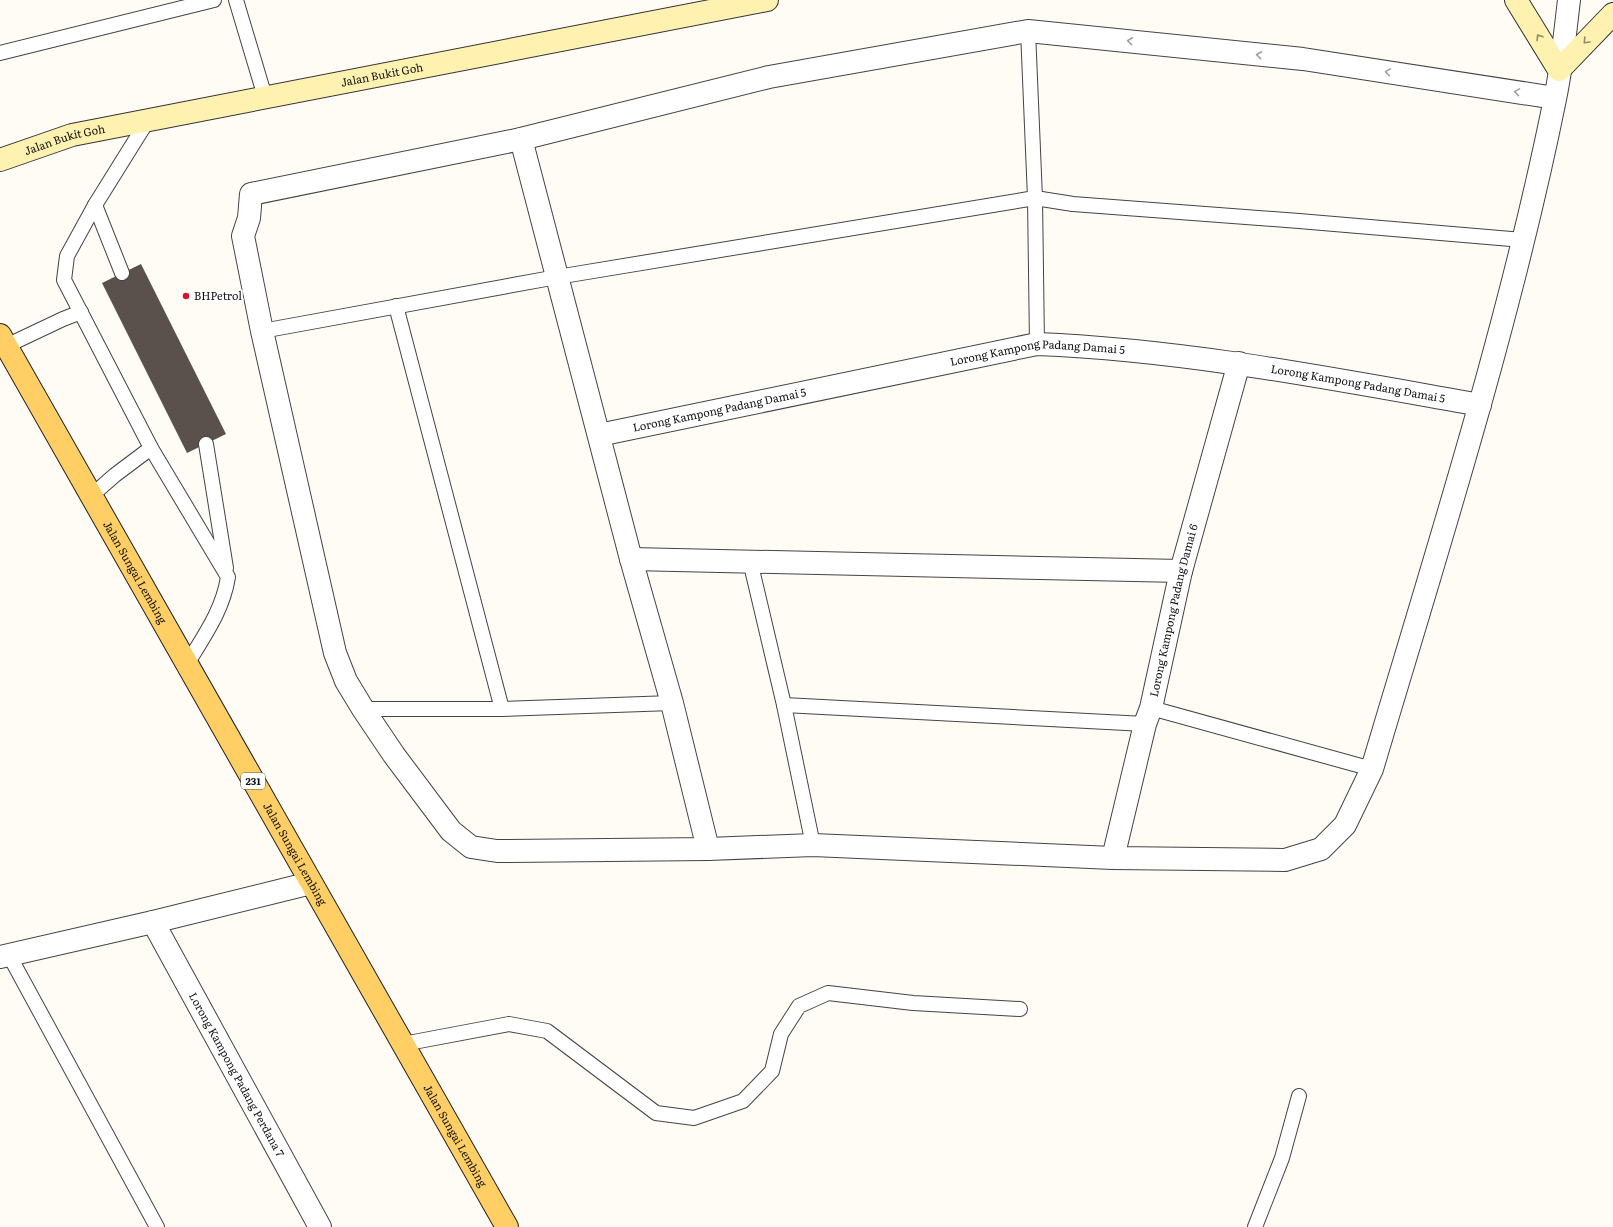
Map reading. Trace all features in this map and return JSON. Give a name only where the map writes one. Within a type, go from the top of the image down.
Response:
[{"type":"main road","name":"Jalan Bukit Goh","points":[[0,160],[72,135],[767,0]]},
{"type":"main road","points":[[1516,0],[1559,70],[1613,14]]},
{"type":"main road","name":"Jalan Sungai Lembing","points":[[3,341],[507,1227]]},
{"type":"street","points":[[1555,98],[1303,59],[1028,31],[769,77],[521,139],[251,194],[249,218],[243,236],[262,331],[335,653],[346,681],[394,755],[451,831],[471,847],[496,851],[708,849],[813,845],[1113,858],[1285,860],[1321,849],[1345,825],[1372,769],[1480,405],[1523,240],[1555,98],[1569,0]]},
{"type":"street","points":[[521,139],[631,559],[672,703],[708,849]]},
{"type":"street","name":"Lorong Kampong Padang Damai 5","points":[[599,435],[1037,344],[1084,346],[1239,363],[1480,405]]},
{"type":"street","name":"Lorong Kampong Padang Damai 6","points":[[1113,858],[1148,716],[1181,571],[1239,363]]},
{"type":"street","points":[[631,559],[1181,571]]},
{"type":"street","points":[[4,956],[153,922],[311,883]]},
{"type":"street","name":"Lorong Kampong Padang Perdana 7","points":[[153,922],[320,1227]]},
{"type":"lane","points":[[0,53],[214,0]]},
{"type":"lane","points":[[236,0],[265,97]]},
{"type":"lane","points":[[1028,31],[1036,198],[1037,344]]},
{"type":"lane","points":[[148,120],[94,205],[67,256],[64,280],[152,448],[228,577]]},
{"type":"lane","points":[[262,331],[557,277],[1036,198],[1073,204],[1307,221],[1523,240]]},
{"type":"lane","points":[[94,205],[122,273]]},
{"type":"lane","points":[[396,306],[502,709]]},
{"type":"lane","points":[[3,341],[81,312]]},
{"type":"lane","points":[[187,664],[215,618],[226,588],[228,577],[206,444]]},
{"type":"lane","points":[[91,496],[115,475],[152,448]]},
{"type":"lane","points":[[750,561],[784,705],[813,845]]},
{"type":"lane","points":[[363,709],[502,709],[672,703]]},
{"type":"lane","points":[[784,705],[1148,716],[1372,769]]},
{"type":"lane","points":[[4,956],[157,1227]]},
{"type":"lane","points":[[403,1044],[508,1024],[547,1032],[656,1113],[694,1118],[743,1101],[772,1072],[781,1034],[799,1006],[828,993],[913,1003],[1020,1009]]},
{"type":"lane","points":[[1255,1227],[1282,1158],[1299,1096]]},
{"type":"building","points":[[141,264],[226,434],[187,453],[102,283]]},
{"type":"place","name":"BHPetrol","points":[[186,296]]}]
